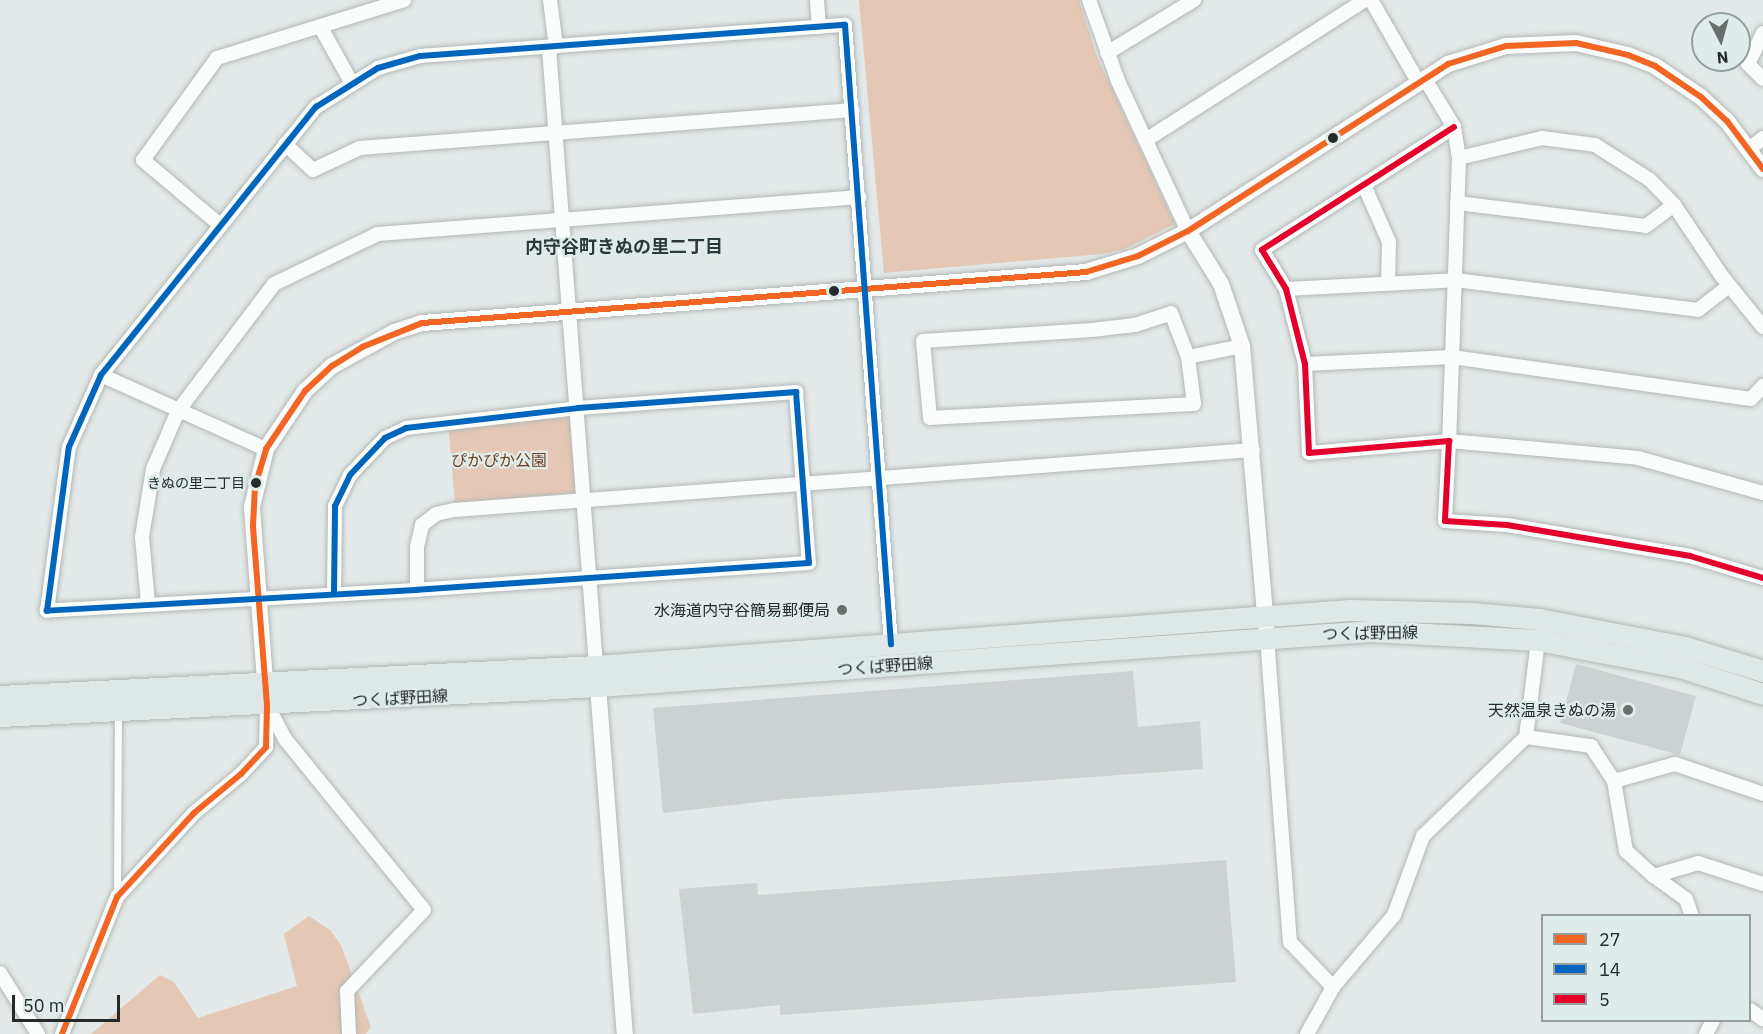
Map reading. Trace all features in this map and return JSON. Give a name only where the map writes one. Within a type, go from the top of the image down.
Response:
[{"type":"main road","name":"つくば野田線","points":[[0,716],[267,705],[597,676],[1266,627],[1417,611],[1539,619],[1685,647],[1761,666]]},
{"type":"main road","name":"つくば野田線","points":[[0,696],[265,684],[597,676],[891,644],[1266,627],[1538,640],[1680,667],[1763,694]]},
{"type":"street","points":[[220,225],[143,160],[217,58],[404,0]]},
{"type":"street","points":[[550,0],[562,218],[625,1034]]},
{"type":"street","points":[[817,0],[819,27]]},
{"type":"street","points":[[1107,53],[1194,0]]},
{"type":"street","points":[[1146,140],[1365,0]]},
{"type":"street","points":[[1371,0],[1454,127],[1459,158],[1445,521],[1507,525],[1690,556],[1763,578]]},
{"type":"street","points":[[1093,2],[1107,53],[1188,231],[1221,284],[1242,346],[1253,450],[1290,942],[1333,987]]},
{"type":"street","points":[[334,593],[335,506],[350,475],[385,438],[406,428],[578,408],[796,392],[809,563],[417,590],[148,603],[47,611],[69,447],[101,375],[316,107],[351,82],[378,68],[420,56],[844,25],[860,197],[891,644]]},
{"type":"street","points":[[320,26],[351,82]]},
{"type":"street","points":[[1763,33],[1748,64],[1763,79]]},
{"type":"street","points":[[62,1034],[117,897],[194,813],[241,774],[266,747],[267,705],[252,507],[267,449],[305,391],[332,366],[394,332],[422,323],[1086,272],[1138,256],[1188,231],[1422,81],[1468,56],[1506,46],[1554,42],[1601,47],[1655,66],[1678,80],[1727,121],[1763,169]]},
{"type":"street","points":[[285,144],[313,170],[360,147],[853,110]]},
{"type":"street","points":[[1454,127],[1262,250],[1286,289],[1305,364],[1309,453],[1449,441],[1638,458],[1763,493]]},
{"type":"street","points":[[1459,158],[1542,138],[1595,146],[1650,180],[1674,204],[1729,286],[1763,327]]},
{"type":"street","points":[[1749,149],[1763,138]]},
{"type":"street","points":[[1364,185],[1389,242],[1388,283]]},
{"type":"street","points":[[148,603],[142,537],[153,469],[178,411],[274,284],[378,234],[562,218],[860,197]]},
{"type":"street","points":[[1457,203],[1646,226],[1674,204]]},
{"type":"street","points":[[1286,289],[1455,280],[1698,310],[1729,286]]},
{"type":"street","points":[[1171,313],[1188,357],[1194,404],[930,418],[923,341],[1103,329],[1135,325],[1171,313]]},
{"type":"street","points":[[1188,357],[1242,346]]},
{"type":"street","points":[[1305,364],[1452,357],[1751,399],[1763,386]]},
{"type":"street","points":[[101,375],[267,449]]},
{"type":"street","points":[[417,590],[417,547],[422,525],[436,514],[583,498],[1253,450]]},
{"type":"street","points":[[1307,1034],[1333,987],[1394,915],[1423,836],[1526,737],[1538,640]]},
{"type":"street","points":[[267,705],[285,739],[424,910],[347,992],[349,1034]]},
{"type":"street","points":[[1526,737],[1591,746],[1614,782],[1626,851],[1654,876],[1686,899],[1692,914]]},
{"type":"street","points":[[1614,782],[1675,764],[1763,794]]},
{"type":"street","points":[[1654,876],[1698,862],[1763,884]]},
{"type":"street","points":[[0,973],[38,1034]]},
{"type":"lane","points":[[117,897],[118,712]]},
{"type":"green space","points":[[859,0],[1079,0],[1097,57],[1175,224],[1125,249],[1103,254],[884,273]]},
{"type":"green space","name":"ぴかぴか公園","points":[[569,417],[576,493],[455,503],[448,428]]},
{"type":"green space","points":[[309,916],[330,930],[341,945],[371,1027],[366,1034],[91,1034],[160,975],[174,982],[198,1018],[297,986],[284,934]]},
{"type":"building","name":"天然温泉きぬの湯","points":[[1576,664],[1696,696],[1680,755],[1560,723]]},
{"type":"building","points":[[1133,671],[1138,727],[1200,721],[1203,769],[786,799],[663,813],[653,708]]},
{"type":"building","points":[[1226,860],[1236,982],[780,1015],[780,1005],[693,1014],[679,889],[757,883],[758,895]]},
{"type":"transit line","name":"14","points":[[334,593],[335,506],[350,475],[385,438],[406,428],[578,408],[796,392],[809,563],[417,590],[47,611],[69,447],[101,375],[316,107],[378,68],[420,56],[845,25],[891,644]]},
{"type":"transit line","name":"27","points":[[62,1034],[117,897],[194,813],[241,774],[266,747],[267,705],[253,526],[255,486],[266,449],[305,391],[332,366],[362,347],[422,323],[1086,272],[1138,256],[1188,231],[1448,64],[1506,46],[1576,43],[1628,55],[1655,66],[1701,97],[1727,121],[1763,169]]},
{"type":"transit line","name":"5","points":[[1454,127],[1262,250],[1286,289],[1305,364],[1309,453],[1449,441],[1445,521],[1507,525],[1690,556],[1763,578]]},
{"type":"place","name":"きぬの里二丁目","points":[[256,483]]},
{"type":"place","name":"水海道内守谷簡易郵便局","points":[[842,610]]},
{"type":"place","name":"天然温泉きぬの湯","points":[[1628,710]]},
{"type":"district","name":"内守谷町きぬの里二丁目","points":[[624,247]]}]
